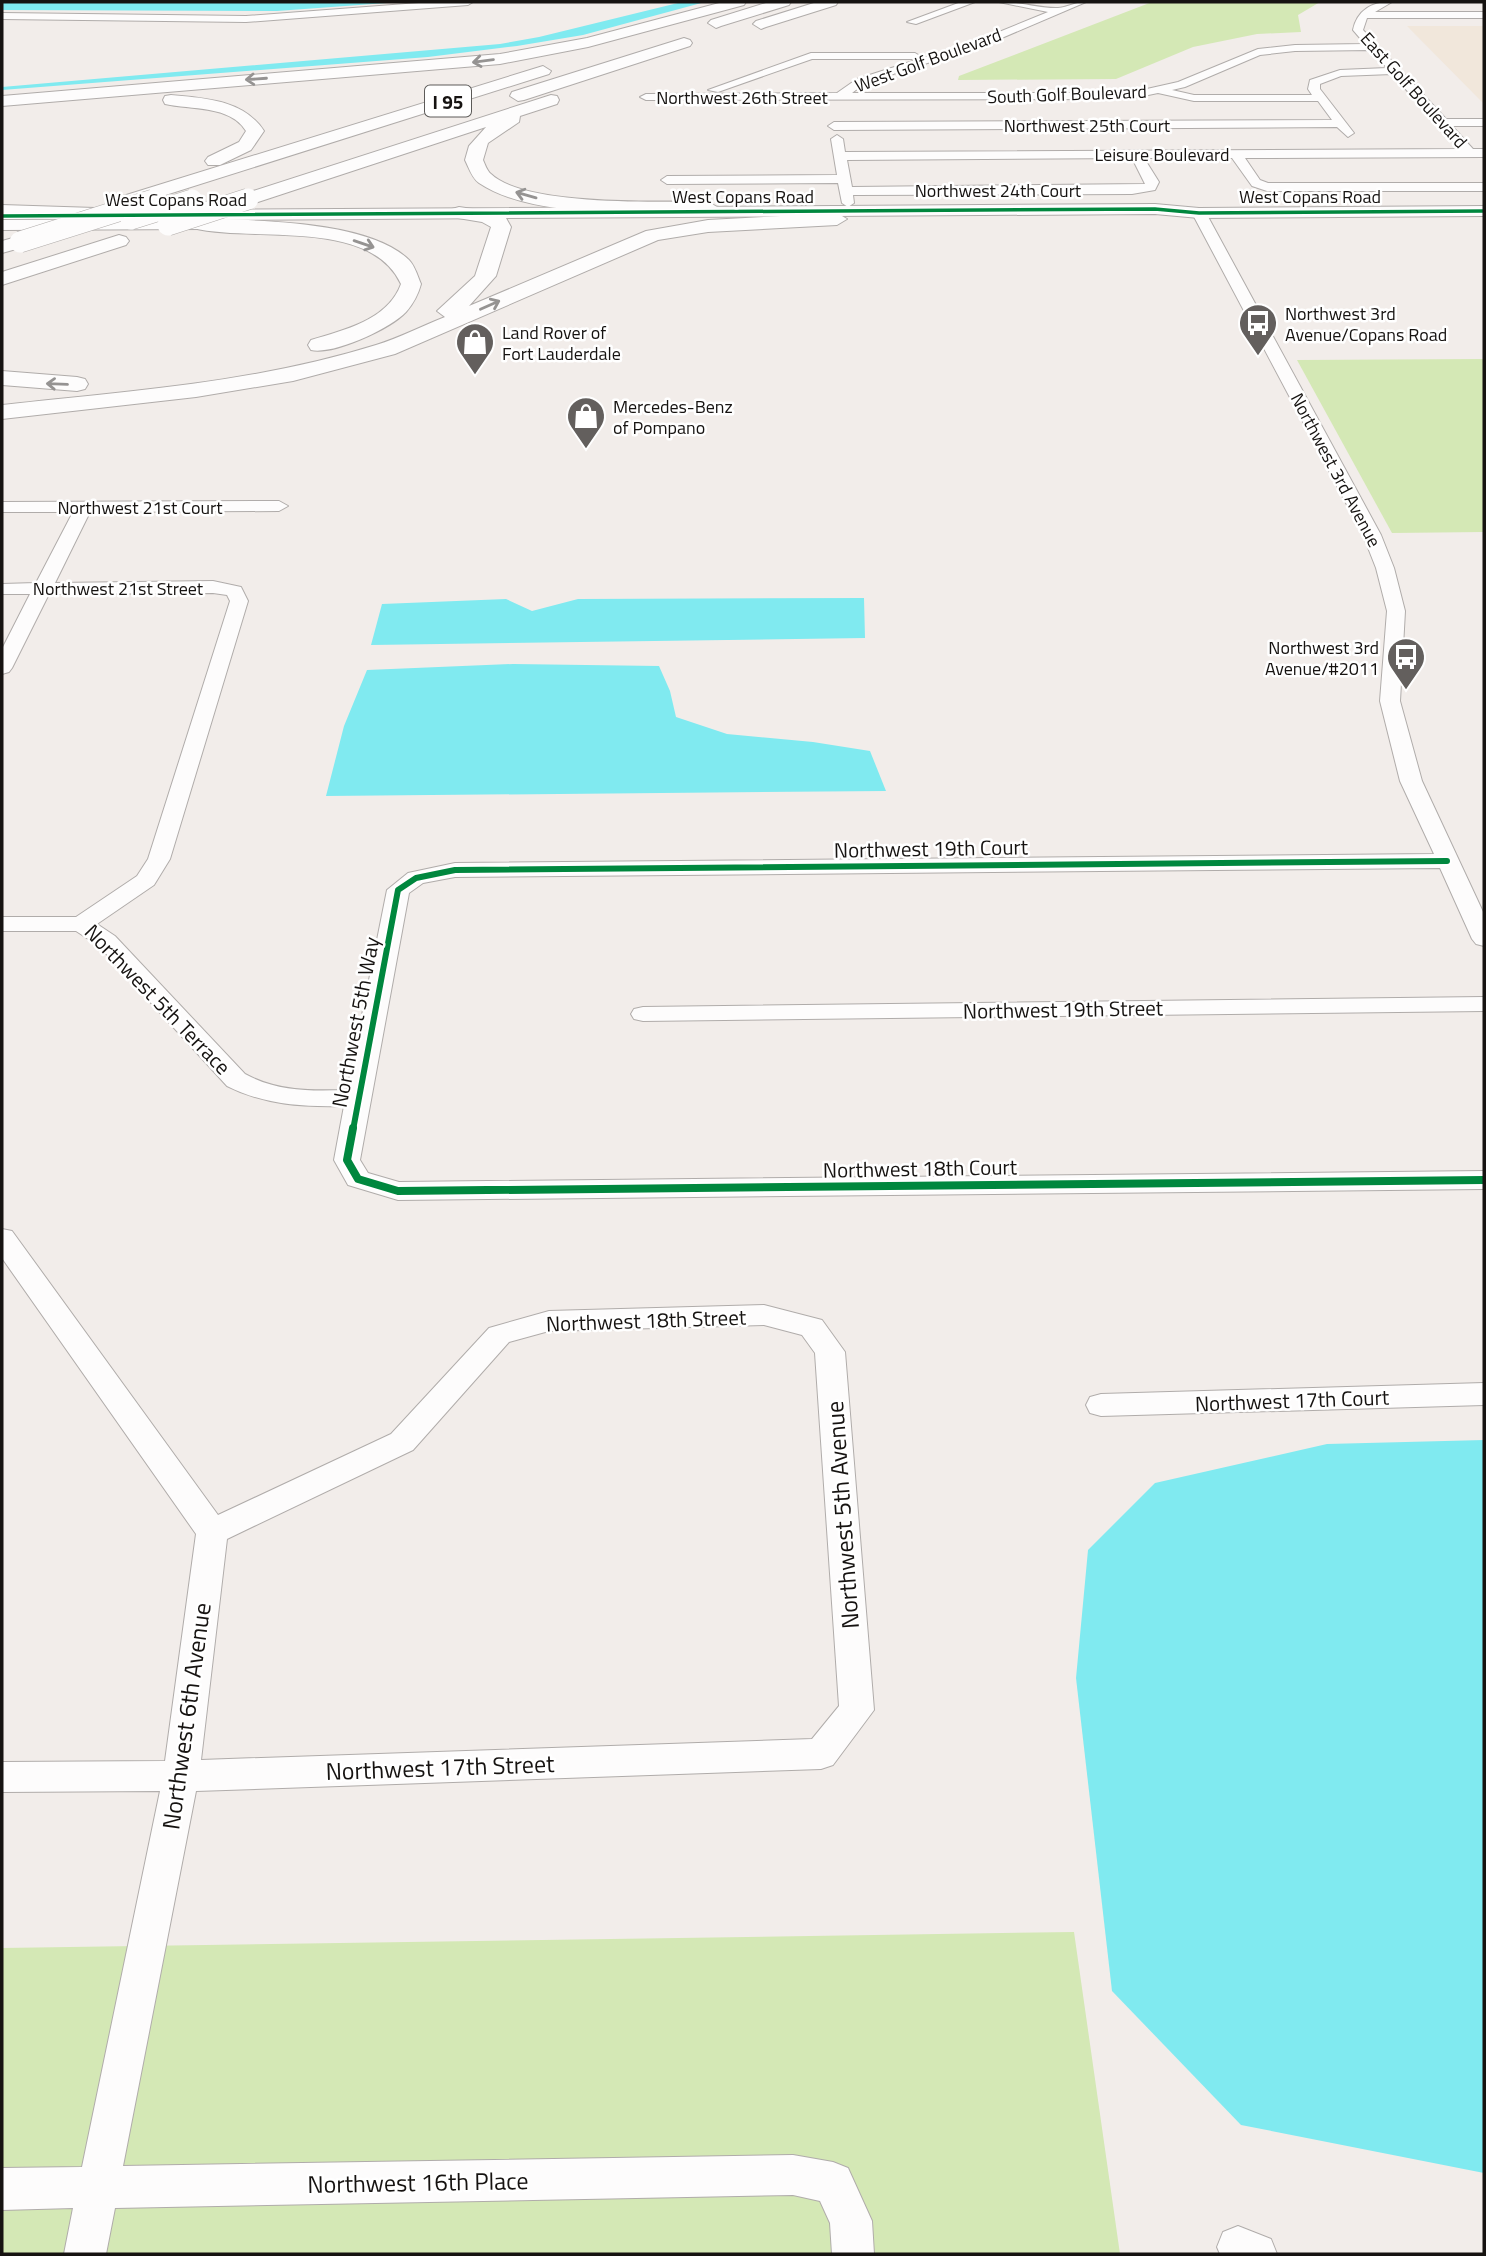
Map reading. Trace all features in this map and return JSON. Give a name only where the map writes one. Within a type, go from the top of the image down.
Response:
[{"type":"highway","points":[[2,227],[99,200],[622,34],[739,2]]},
{"type":"highway","name":"I 95","points":[[8,243],[765,2]]},
{"type":"highway","points":[[8,243],[784,2]]},
{"type":"highway","points":[[2,260],[812,2]]},
{"type":"highway","name":"I 95","points":[[2,268],[702,46],[831,2]]},
{"type":"highway","points":[[751,34],[845,2]]},
{"type":"highway","points":[[2,101],[463,63],[556,49],[622,34]]},
{"type":"highway","points":[[702,46],[524,113],[494,129],[476,151],[475,164],[479,171],[506,188],[567,203],[605,207],[716,207],[814,211]]},
{"type":"highway","points":[[2,279],[589,89]]},
{"type":"highway","points":[[2,111],[101,100],[161,100],[222,109],[253,125],[254,134],[245,146],[182,174]]},
{"type":"highway","points":[[293,359],[348,360],[387,349],[653,235],[844,198]]},
{"type":"highway","points":[[2,214],[128,207]]},
{"type":"highway","points":[[2,379],[54,384],[121,382],[293,359],[395,340],[454,308],[475,291],[489,273],[501,228],[499,222],[459,213]]},
{"type":"highway","points":[[2,412],[194,389],[293,359],[358,331],[392,312],[410,289],[407,269],[391,255],[346,238],[290,230],[200,224]]},
{"type":"main road","name":"West Copans Road","points":[[2,227],[499,222],[844,198],[1160,217],[1199,213],[1484,211]]},
{"type":"main road","name":"West Copans Road","points":[[128,207],[459,213],[1155,209],[1199,213]]},
{"type":"street","points":[[2,16],[246,19],[468,2]]},
{"type":"street","points":[[912,22],[970,2]]},
{"type":"street","points":[[1004,2],[1056,11]]},
{"type":"street","name":"West Golf Boulevard","points":[[834,111],[861,81],[986,41],[1082,2]]},
{"type":"street","name":"East Golf Boulevard","points":[[1388,2],[1364,15],[1358,30],[1470,153]]},
{"type":"street","points":[[1364,15],[1484,15]]},
{"type":"street","points":[[2,25],[17,16]]},
{"type":"street","name":"South Golf Boulevard","points":[[834,111],[1129,96],[1181,85],[1258,52],[1295,48],[1372,47]]},
{"type":"street","points":[[701,96],[811,56],[941,56]]},
{"type":"street","points":[[1364,153],[1314,89],[1314,82],[1325,76],[1395,71]]},
{"type":"street","points":[[1159,91],[1194,98],[1321,98]]},
{"type":"street","name":"Northwest 26th Street","points":[[646,97],[701,96],[834,111]]},
{"type":"street","points":[[834,111],[844,198]]},
{"type":"street","name":"Northwest 25th Court","points":[[834,111],[1340,123]]},
{"type":"street","points":[[1443,123],[1484,122]]},
{"type":"street","name":"Leisure Boulevard","points":[[840,156],[1484,153]]},
{"type":"street","points":[[1236,154],[1256,183],[1267,187],[1484,187]]},
{"type":"street","name":"Northwest 24th Court","points":[[667,180],[844,198],[1150,187],[1153,182],[1136,155]]},
{"type":"street","name":"Northwest 3rd Avenue","points":[[1199,213],[1372,535],[1385,568],[1396,611],[1390,701],[1411,781],[1484,939]]},
{"type":"street","name":"Northwest 21st Court","points":[[2,507],[279,506]]},
{"type":"street","points":[[2,668],[84,507]]},
{"type":"street","name":"Northwest 21st Street","points":[[2,589],[213,587],[234,591]]},
{"type":"street","name":"Northwest 5th Terrace","points":[[234,591],[239,601],[159,859],[146,880],[81,924],[107,941],[236,1080],[253,1090],[277,1098],[359,1098]]},
{"type":"street","name":"Northwest 19th Court","points":[[416,878],[455,870],[1447,861]]},
{"type":"street","name":"Northwest 5th Way","points":[[358,1179],[347,1160],[398,890],[416,878]]},
{"type":"street","points":[[2,924],[81,924]]},
{"type":"street","name":"Northwest 19th Street","points":[[643,1014],[1484,1004]]},
{"type":"street","name":"Northwest 18th Court","points":[[358,1179],[398,1191],[1484,1180]]},
{"type":"street","points":[[2,1238],[212,1532]]},
{"type":"street","name":"Northwest 18th Street","points":[[212,1532],[402,1442],[499,1335],[549,1321],[765,1315],[812,1327]]},
{"type":"street","name":"Northwest 5th Avenue","points":[[812,1327],[830,1352],[857,1710]]},
{"type":"street","name":"Northwest 17th Court","points":[[1101,1405],[1484,1394]]},
{"type":"street","name":"Northwest 6th Avenue","points":[[85,2254],[181,1776],[212,1532]]},
{"type":"street","name":"Northwest 17th Street","points":[[2,1777],[181,1776],[821,1754],[857,1710]]},
{"type":"street","name":"Northwest 16th Place","points":[[2,2189],[793,2175],[832,2183]]},
{"type":"street","points":[[832,2183],[851,2221],[853,2254]]},
{"type":"shaded area","points":[[1407,26],[1484,26],[1484,104]]},
{"type":"green space","points":[[1152,2],[1320,2],[1298,15],[1301,32],[1257,34],[1193,47],[1116,79],[958,80],[959,76]]},
{"type":"green space","points":[[1484,359],[1484,532],[1392,533],[1297,360]]},
{"type":"green space","points":[[1074,1932],[1120,2254],[2,2254],[2,1948]]},
{"type":"water","points":[[2,2],[400,2],[277,11],[2,10]]},
{"type":"water","points":[[682,2],[705,2],[583,35],[517,46],[428,57],[2,90],[2,87],[500,44]]},
{"type":"water","points":[[864,598],[865,638],[371,645],[382,604],[506,599],[532,611],[578,599]]},
{"type":"water","points":[[513,664],[659,666],[670,691],[676,717],[727,734],[813,742],[870,751],[886,791],[326,796],[344,726],[367,670]]},
{"type":"water","points":[[1484,1440],[1484,2173],[1241,2125],[1112,1991],[1076,1678],[1088,1550],[1155,1483],[1327,1444]]},
{"type":"cycle path","points":[[2,216],[1155,209],[1199,213],[1484,211]]},
{"type":"cycle path","points":[[1447,861],[455,870],[416,878],[398,890],[347,1160],[358,1179],[398,1191],[1484,1180]]},
{"type":"place","name":"Northwest 3rd Avenue/Copans Road","points":[[1258,357]]},
{"type":"place","name":"Land Rover of Fort Lauderdale","points":[[475,376]]},
{"type":"place","name":"Mercedes-Benz of Pompano","points":[[586,450]]},
{"type":"place","name":"Northwest 3rd Avenue/#2011","points":[[1406,691]]}]
